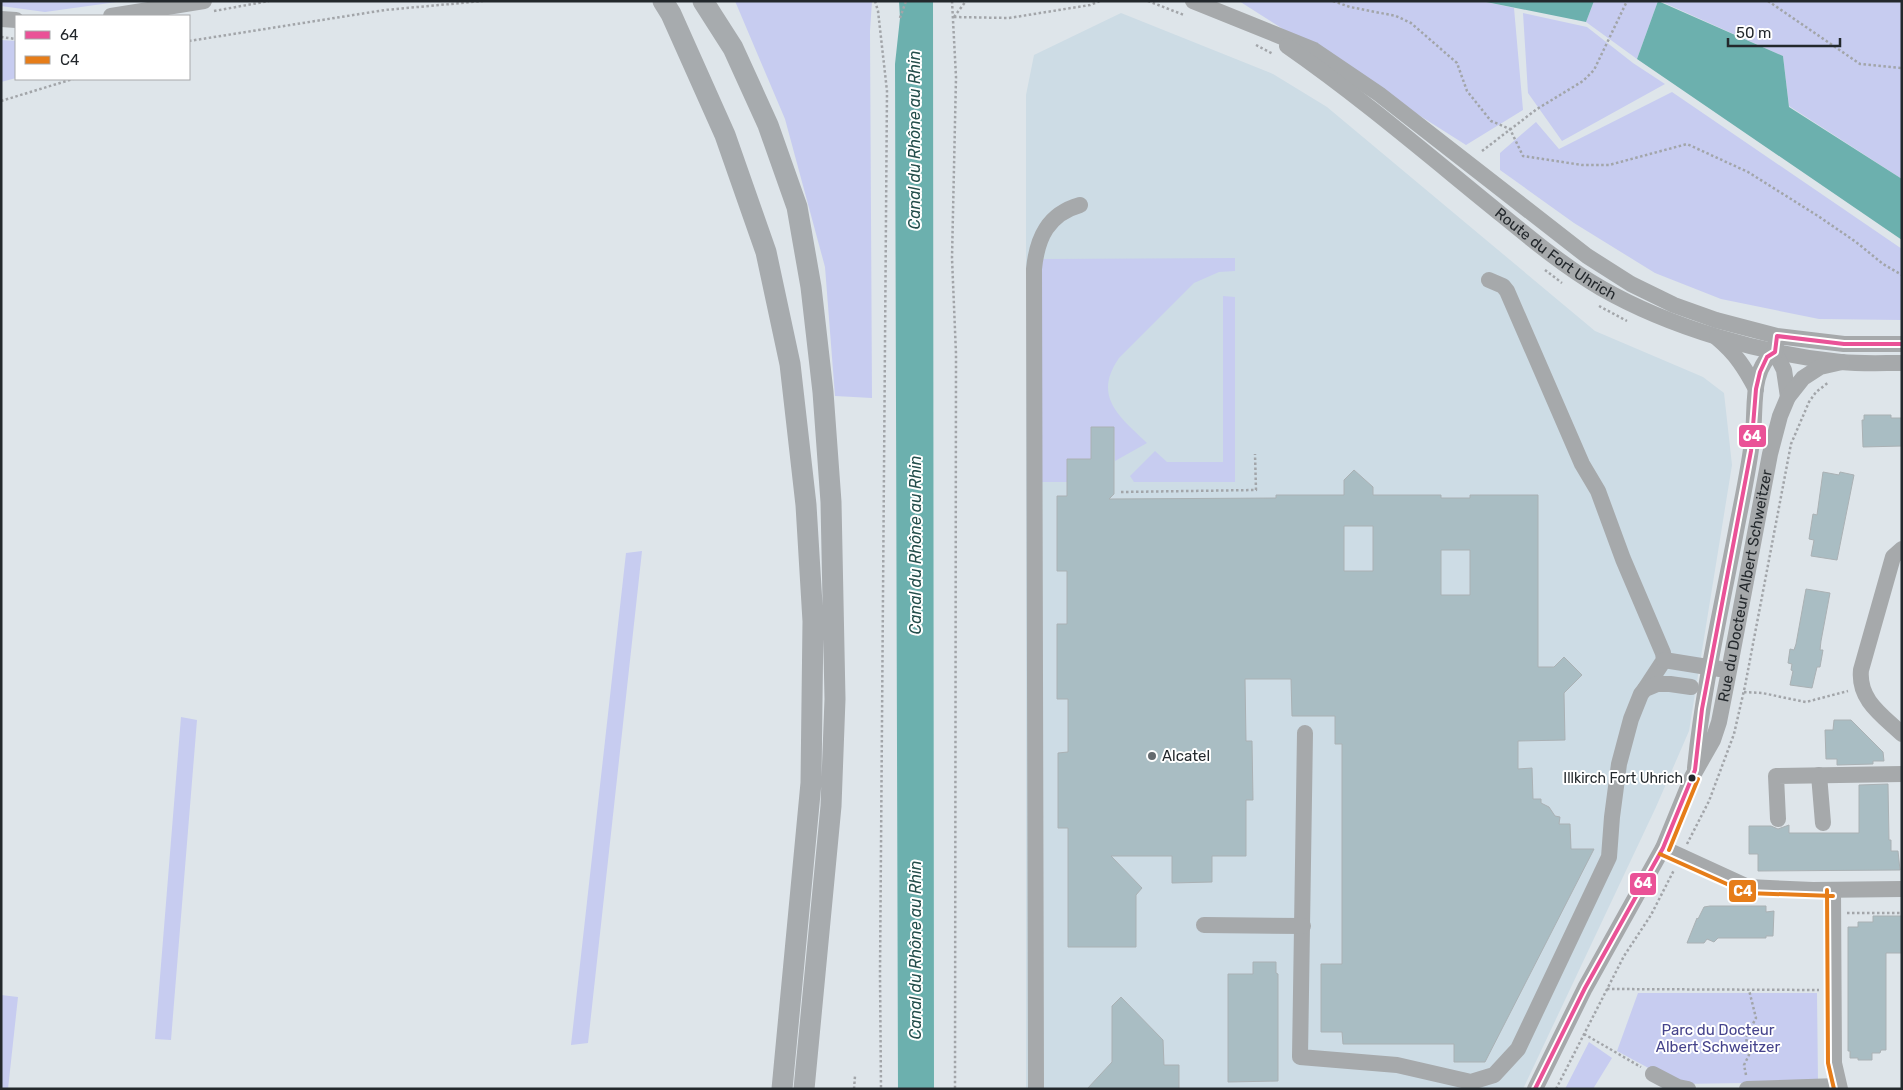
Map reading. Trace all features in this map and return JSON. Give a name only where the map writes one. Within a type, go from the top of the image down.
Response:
[{"type":"main road","points":[[662,1],[671,14],[725,135],[766,252],[790,364],[805,495],[813,621],[811,783],[782,1089]]},
{"type":"main road","points":[[703,1],[733,48],[745,74],[768,125],[796,207],[811,287],[823,392],[831,502],[835,699],[831,806],[804,1089]]},
{"type":"street","name":"Route du Fort Uhrich","points":[[1193,1],[1314,50],[1379,94],[1587,256],[1631,284],[1674,305],[1716,320],[1777,336],[1844,344],[1902,344]]},
{"type":"street","points":[[121,15],[205,7]]},
{"type":"street","points":[[1,19],[15,20]]},
{"type":"street","name":"Route du Fort Uhrich","points":[[1263,29],[1341,84],[1557,259],[1601,288],[1646,311],[1715,336],[1775,352],[1842,362],[1902,364]]},
{"type":"street","points":[[1036,1089],[1034,269],[1036,250],[1046,228],[1064,212],[1080,205]]},
{"type":"street","points":[[1490,280],[1503,286],[1507,291],[1582,464],[1598,491],[1618,546],[1663,653],[1664,660],[1646,689]]},
{"type":"street","points":[[1715,336],[1733,351],[1744,366],[1756,389]]},
{"type":"street","points":[[1775,352],[1777,336]]},
{"type":"street","name":"Rue du Docteur Albert Schweitzer","points":[[1695,770],[1710,668],[1751,451],[1756,389],[1760,372],[1767,358],[1775,352],[1784,370],[1788,397]]},
{"type":"street","name":"Rue du Docteur Albert Schweitzer","points":[[1535,1089],[1585,988],[1663,848],[1695,770],[1713,740],[1719,722],[1730,670],[1770,454],[1780,416],[1788,397],[1803,378],[1820,367],[1842,362]]},
{"type":"street","points":[[1902,549],[1893,556],[1861,670],[1864,695],[1902,734]]},
{"type":"street","points":[[1664,660],[1730,670]]},
{"type":"street","points":[[1305,733],[1300,1057],[1397,1065],[1471,1082],[1494,1075],[1518,1050],[1609,857],[1619,764],[1631,719],[1641,694],[1652,685],[1663,684],[1691,687]]},
{"type":"street","points":[[1778,819],[1776,776],[1902,774]]},
{"type":"street","points":[[1819,775],[1823,824]]},
{"type":"street","points":[[1663,848],[1748,888],[1902,889]]},
{"type":"street","points":[[1746,1083],[1839,1088],[1834,1063],[1833,890]]},
{"type":"street","points":[[1204,925],[1303,926]]},
{"type":"street","points":[[1653,1074],[1678,1087],[1688,1089]]},
{"type":"path","points":[[205,7],[269,1]]},
{"type":"path","points":[[190,41],[385,10],[483,1]]},
{"type":"path","points":[[875,1],[878,11],[887,91],[880,964],[881,1089]]},
{"type":"path","points":[[900,18],[906,1]]},
{"type":"path","points":[[952,1],[956,78],[952,258],[956,354],[955,1089]]},
{"type":"path","points":[[954,17],[966,1]]},
{"type":"path","points":[[954,17],[1009,18],[1090,5],[1100,1]]},
{"type":"path","points":[[1333,1],[1350,7],[1396,16],[1411,24],[1457,63],[1468,91],[1490,121],[1510,129],[1523,156],[1582,165],[1609,165],[1686,144],[1748,172],[1818,216],[1856,242],[1883,264],[1902,275]]},
{"type":"path","points":[[1482,151],[1537,109],[1583,81],[1594,70],[1627,1]]},
{"type":"path","points":[[1768,1],[1860,64],[1902,68]]},
{"type":"path","points":[[1,37],[15,39]]},
{"type":"path","points":[[1,101],[70,80]]},
{"type":"path","points":[[1809,402],[1816,392],[1831,381]]},
{"type":"path","points":[[1120,492],[1256,490],[1255,454]]},
{"type":"path","points":[[1744,692],[1762,693],[1806,702],[1862,687]]},
{"type":"path","points":[[1556,1089],[1633,940],[1651,915],[1676,867]]},
{"type":"path","points":[[1833,913],[1902,913]]},
{"type":"path","points":[[1607,989],[1833,990]]},
{"type":"path","points":[[1746,1083],[1744,1066],[1749,1055],[1746,1037],[1756,1018],[1749,990]]},
{"type":"path","points":[[1584,1034],[1653,1074]]},
{"type":"path","points":[[854,1089],[855,1076]]},
{"type":"shaded area","points":[[1121,13],[1273,74],[1327,107],[1595,331],[1703,377],[1724,393],[1732,465],[1689,731],[1656,807],[1523,1089],[1026,1089],[1026,95],[1034,55]]},
{"type":"green space","points":[[1,1],[124,1],[45,12],[1,6]]},
{"type":"green space","points":[[735,1],[872,1],[870,31],[872,398],[835,396],[825,267],[785,119]]},
{"type":"green space","points":[[1239,1],[1481,1],[1514,8],[1523,110],[1466,145]]},
{"type":"green space","points":[[1594,1],[1658,1],[1637,59],[1586,22]]},
{"type":"green space","points":[[1660,1],[1902,1],[1902,179],[1789,106],[1783,56]]},
{"type":"green space","points":[[1523,13],[1587,27],[1633,63],[1665,84],[1562,141],[1528,93]]},
{"type":"green space","points":[[1,40],[15,41],[15,78],[1,82]]},
{"type":"green space","points":[[1672,92],[1902,249],[1902,320],[1819,319],[1721,299],[1655,273],[1574,223],[1500,170],[1500,153],[1536,122],[1559,149]]},
{"type":"green space","points":[[1235,258],[1235,271],[1219,272],[1194,283],[1119,358],[1111,372],[1108,384],[1109,395],[1113,405],[1127,424],[1147,443],[1115,461],[1114,427],[1091,427],[1091,459],[1067,459],[1067,482],[1042,482],[1041,259]]},
{"type":"green space","points":[[1223,296],[1235,297],[1235,482],[1134,482],[1130,476],[1155,451],[1167,462],[1223,462]]},
{"type":"green space","points":[[642,551],[588,1043],[571,1045],[626,553]]},
{"type":"green space","points":[[181,717],[197,720],[171,1040],[155,1039]]},
{"type":"green space","name":"Parc du Docteur Albert Schweitzer","points":[[1638,993],[1817,993],[1818,1082],[1678,1084],[1617,1051]]},
{"type":"green space","points":[[1,995],[18,997],[8,1089],[1,1089]]},
{"type":"green space","points":[[1589,1042],[1612,1058],[1593,1089],[1565,1089]]},
{"type":"water","name":"Canal du Rhône au Rhin","points":[[899,1],[933,1],[934,1089],[898,1089],[895,64],[900,18]]},
{"type":"water","points":[[1481,1],[1594,1],[1586,22]]},
{"type":"water","points":[[1658,1],[1783,56],[1789,107],[1902,179],[1902,240],[1637,59]]},
{"type":"building","points":[[1864,415],[1891,415],[1891,418],[1902,418],[1902,446],[1863,447],[1862,420],[1864,420]]},
{"type":"building","name":"Alcatel","points":[[1091,427],[1114,427],[1114,494],[1109,499],[1276,498],[1276,495],[1344,495],[1344,480],[1354,470],[1373,487],[1373,495],[1441,495],[1441,498],[1470,498],[1470,495],[1538,495],[1538,667],[1554,667],[1564,657],[1582,675],[1564,693],[1565,740],[1518,741],[1518,769],[1532,768],[1533,799],[1541,799],[1541,803],[1549,807],[1555,816],[1560,817],[1559,824],[1570,824],[1571,849],[1594,849],[1485,1062],[1454,1062],[1454,1044],[1343,1044],[1342,1032],[1321,1032],[1321,964],[1342,964],[1342,744],[1335,744],[1335,716],[1292,716],[1291,679],[1245,679],[1246,741],[1252,741],[1253,800],[1246,800],[1246,856],[1212,856],[1212,882],[1172,883],[1172,856],[1111,856],[1142,888],[1136,895],[1136,947],[1068,947],[1068,828],[1058,828],[1058,753],[1068,752],[1068,699],[1057,699],[1057,624],[1067,624],[1067,571],[1057,571],[1057,496],[1067,496],[1067,459],[1091,459]],"holes":[[[1344,526],[1373,526],[1373,571],[1344,571]],[[1441,550],[1470,550],[1470,595],[1441,595]]]},
{"type":"building","points":[[1823,472],[1839,475],[1840,472],[1854,475],[1837,560],[1811,556],[1814,540],[1809,539],[1813,514],[1817,515]]},
{"type":"building","points":[[1806,589],[1830,593],[1821,641],[1820,650],[1823,650],[1820,667],[1817,667],[1812,688],[1790,685],[1793,671],[1791,670],[1792,664],[1788,663],[1790,649],[1794,650],[1796,644]]},
{"type":"building","points":[[1834,720],[1851,720],[1883,752],[1884,761],[1873,761],[1873,764],[1837,765],[1837,759],[1826,759],[1825,730],[1833,730]]},
{"type":"building","points":[[1888,784],[1889,840],[1891,840],[1891,851],[1898,851],[1900,870],[1758,871],[1758,854],[1749,854],[1749,826],[1771,826],[1778,829],[1789,825],[1789,833],[1859,833],[1859,785]]},
{"type":"building","points":[[1766,906],[1766,912],[1774,911],[1773,936],[1766,936],[1766,938],[1718,938],[1714,942],[1707,939],[1704,943],[1687,943],[1697,918],[1704,907]]},
{"type":"building","points":[[1873,916],[1902,916],[1902,953],[1886,953],[1886,1050],[1881,1050],[1880,1053],[1872,1053],[1872,1060],[1858,1060],[1858,1058],[1850,1058],[1850,1051],[1848,1051],[1848,927],[1858,927],[1858,922],[1873,922]]},
{"type":"building","points":[[1253,962],[1276,962],[1276,973],[1278,974],[1278,1081],[1228,1082],[1228,974],[1253,974]]},
{"type":"building","points":[[1121,997],[1163,1040],[1164,1065],[1179,1065],[1179,1089],[1087,1089],[1112,1062],[1112,1006]]},
{"type":"transit line","name":"64","points":[[1535,1089],[1585,988],[1663,848],[1695,770],[1702,709],[1751,451],[1756,389],[1760,372],[1767,357],[1775,352],[1777,336],[1844,344],[1902,344]]},
{"type":"transit line","name":"C4","points":[[1669,850],[1698,779]]},
{"type":"transit line","name":"C4","points":[[1660,854],[1747,893],[1833,896]]},
{"type":"transit line","name":"C4","points":[[1827,890],[1828,1063],[1834,1089]]},
{"type":"place","name":"Alcatel","points":[[1152,756]]},
{"type":"place","name":"Illkirch Fort Uhrich","points":[[1692,778]]}]
